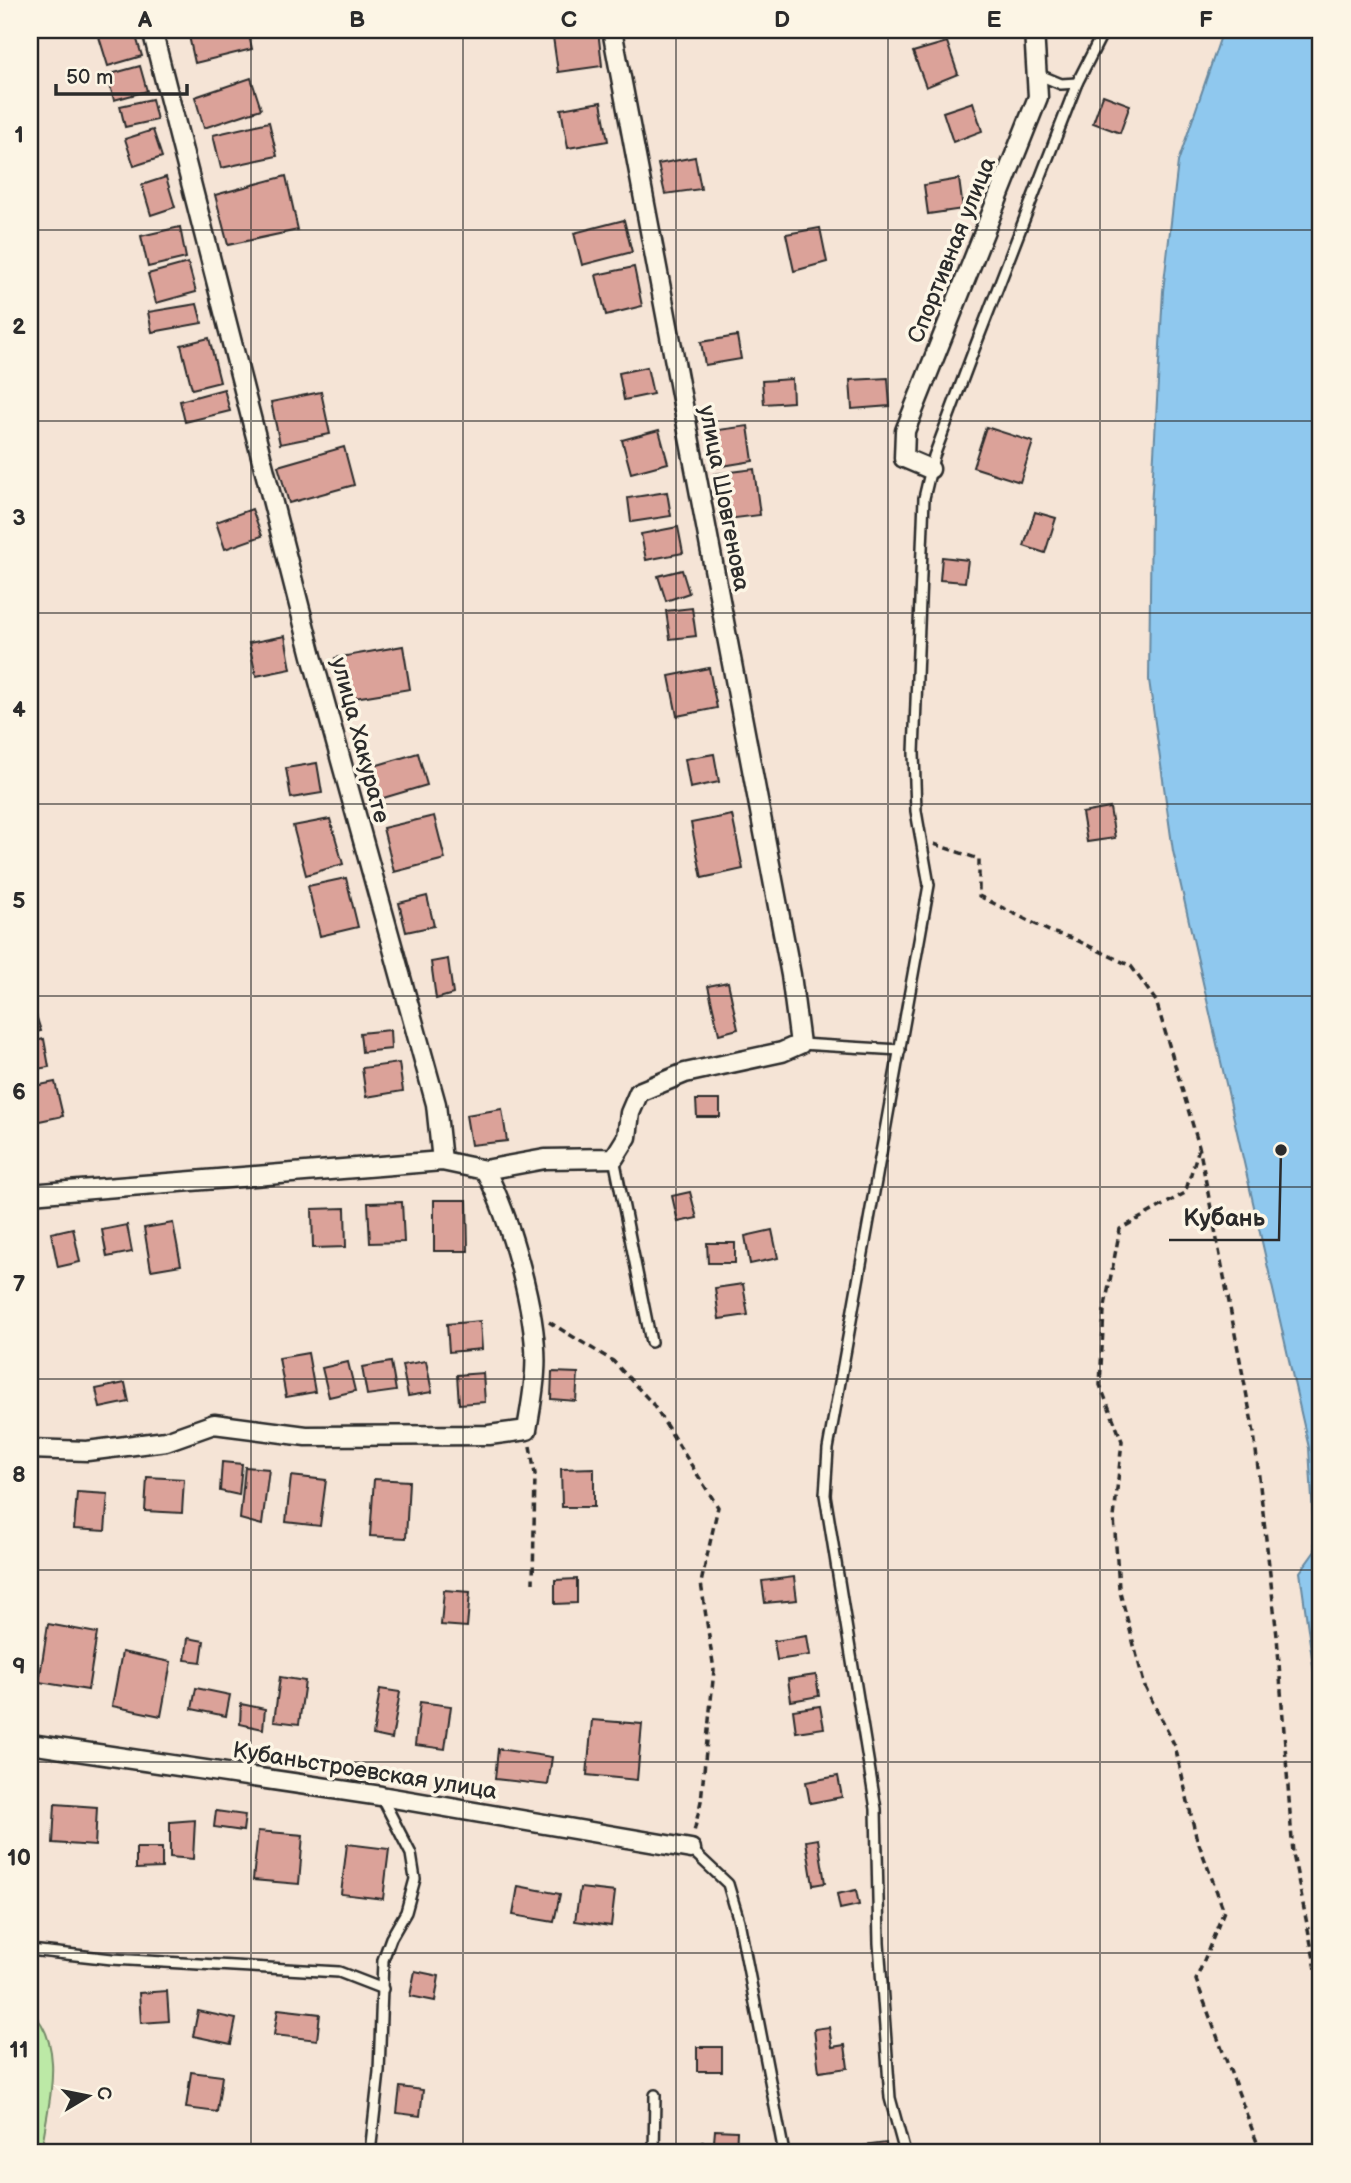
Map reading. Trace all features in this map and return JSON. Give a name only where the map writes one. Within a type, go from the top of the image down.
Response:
[{"type":"street","name":"улица Хакурате","points":[[152,30],[305,629],[436,1104],[442,1161]]},
{"type":"street","name":"улица Шовгенова","points":[[612,30],[791,975],[800,1044]]},
{"type":"street","name":"Спортивная улица","points":[[930,469],[904,458],[905,430],[1038,97],[1034,30]]},
{"type":"street","points":[[30,1194],[442,1161],[485,1170],[545,1159],[614,1158],[627,1138],[630,1113],[639,1092],[685,1073],[782,1052],[800,1044]]},
{"type":"street","points":[[30,1449],[87,1451],[166,1441],[214,1424],[306,1436],[489,1435],[527,1430],[536,1370],[530,1310],[498,1195],[485,1170]]},
{"type":"street","name":"Кубаньстроевская улица","points":[[30,1744],[381,1796],[691,1849]]},
{"type":"lane","points":[[905,2153],[890,2098],[879,1943],[876,1810],[825,1495],[828,1449],[929,885],[916,811],[914,753],[924,498],[930,469],[1077,83],[1104,30]]},
{"type":"lane","points":[[1037,74],[1061,84],[1077,83]]},
{"type":"lane","points":[[800,1044],[900,1050]]},
{"type":"lane","points":[[614,1158],[651,1342]]},
{"type":"lane","points":[[370,2153],[383,1960],[391,1938],[407,1912],[415,1879],[411,1854],[381,1796]]},
{"type":"lane","points":[[691,1849],[728,1884],[739,1922],[785,2153]]},
{"type":"lane","points":[[30,1950],[112,1959],[339,1972],[383,1989]]},
{"type":"lane","points":[[654,2153],[655,2095]]},
{"type":"path","points":[[922,840],[979,859],[979,896],[1051,933],[1072,938],[1131,966],[1156,1001],[1199,1146],[1254,1433],[1277,1636],[1293,1854],[1321,1994]]},
{"type":"path","points":[[1199,1146],[1185,1193],[1120,1229],[1104,1311],[1100,1385],[1122,1441],[1114,1518],[1119,1588],[1144,1686],[1175,1746],[1196,1836],[1224,1911],[1196,1980],[1261,2153]]},
{"type":"path","points":[[530,1310],[614,1361],[652,1403],[718,1507],[701,1583],[713,1670],[701,1801],[691,1849]]},
{"type":"path","points":[[527,1430],[535,1474],[533,1583]]},
{"type":"green space","points":[[30,2010],[42,2024],[52,2058],[50,2097],[41,2153],[30,2153]]},
{"type":"water","points":[[1223,30],[1321,30],[1321,1722],[1300,1572],[1315,1551],[1309,1448],[1173,851],[1149,680],[1151,509],[1163,291],[1178,162]]},
{"type":"building","points":[[134,30],[142,56],[108,66],[99,37]]},
{"type":"building","points":[[213,30],[248,30],[252,49],[195,63],[189,36]]},
{"type":"building","points":[[552,30],[598,30],[602,66],[558,72]]},
{"type":"building","points":[[947,42],[958,74],[926,87],[913,52]]},
{"type":"building","points":[[140,66],[147,91],[114,100],[107,75]]},
{"type":"building","points":[[251,78],[261,109],[204,128],[195,97]]},
{"type":"building","points":[[1103,95],[1130,105],[1120,133],[1093,123]]},
{"type":"building","points":[[152,99],[157,120],[125,127],[120,106]]},
{"type":"building","points":[[601,102],[608,141],[568,148],[561,109]]},
{"type":"building","points":[[973,102],[982,131],[953,142],[943,112]]},
{"type":"building","points":[[269,122],[277,156],[221,168],[213,135]]},
{"type":"building","points":[[153,130],[162,157],[134,166],[125,139]]},
{"type":"building","points":[[695,157],[701,189],[665,194],[658,164]]},
{"type":"building","points":[[286,176],[298,230],[228,245],[215,195]]},
{"type":"building","points":[[166,177],[175,207],[151,215],[142,185]]},
{"type":"building","points":[[959,179],[963,209],[928,214],[924,185]]},
{"type":"building","points":[[624,220],[632,252],[582,265],[574,233]]},
{"type":"building","points":[[180,227],[186,258],[148,267],[141,236]]},
{"type":"building","points":[[820,228],[827,262],[794,271],[786,234]]},
{"type":"building","points":[[188,263],[196,292],[156,303],[148,274]]},
{"type":"building","points":[[634,267],[642,306],[606,315],[596,275]]},
{"type":"building","points":[[197,304],[202,323],[152,332],[148,312]]},
{"type":"building","points":[[737,336],[741,359],[705,365],[701,342]]},
{"type":"building","points":[[209,338],[220,382],[192,389],[181,345]]},
{"type":"building","points":[[647,367],[653,394],[624,400],[619,373]]},
{"type":"building","points":[[888,378],[890,406],[852,409],[850,380]]},
{"type":"building","points":[[792,379],[793,402],[764,404],[762,381]]},
{"type":"building","points":[[224,389],[230,411],[185,422],[180,401]]},
{"type":"building","points":[[321,392],[330,434],[280,444],[271,402]]},
{"type":"building","points":[[748,426],[753,461],[716,467],[711,431]]},
{"type":"building","points":[[986,427],[1033,442],[1020,482],[973,467]]},
{"type":"building","points":[[659,430],[668,463],[631,473],[622,440]]},
{"type":"building","points":[[344,447],[354,485],[289,503],[278,466]]},
{"type":"building","points":[[754,469],[760,515],[720,520],[714,474]]},
{"type":"building","points":[[667,492],[671,516],[631,522],[628,498]]},
{"type":"building","points":[[252,509],[262,536],[225,549],[216,522]]},
{"type":"building","points":[[1035,512],[1056,518],[1045,553],[1024,546]]},
{"type":"building","points":[[678,527],[683,553],[646,560],[641,534]]},
{"type":"building","points":[[942,557],[968,560],[965,582],[940,580]]},
{"type":"building","points":[[682,570],[689,593],[666,601],[658,576]]},
{"type":"building","points":[[692,608],[696,636],[670,639],[666,611]]},
{"type":"building","points":[[285,636],[291,669],[256,676],[249,643]]},
{"type":"building","points":[[403,646],[410,689],[342,700],[335,658]]},
{"type":"building","points":[[709,668],[717,708],[677,716],[669,676]]},
{"type":"building","points":[[418,753],[427,785],[380,799],[371,767]]},
{"type":"building","points":[[714,754],[719,782],[690,788],[685,759]]},
{"type":"building","points":[[317,763],[322,793],[291,798],[286,768]]},
{"type":"building","points":[[1110,808],[1115,838],[1087,842],[1082,813]]},
{"type":"building","points":[[732,815],[743,869],[702,878],[691,823]]},
{"type":"building","points":[[434,816],[445,859],[394,872],[383,828]]},
{"type":"building","points":[[330,819],[343,864],[306,875],[293,826]]},
{"type":"building","points":[[346,878],[358,927],[320,936],[308,886]]},
{"type":"building","points":[[427,896],[434,926],[406,932],[399,903]]},
{"type":"building","points":[[448,959],[453,994],[436,999],[431,962]]},
{"type":"building","points":[[728,982],[738,1029],[719,1034],[708,986]]},
{"type":"building","points":[[35,1012],[41,1031],[30,1033],[30,1014]]},
{"type":"building","points":[[390,1030],[391,1049],[362,1052],[360,1033]]},
{"type":"building","points":[[44,1039],[49,1067],[30,1070],[30,1042]]},
{"type":"building","points":[[399,1063],[403,1091],[366,1097],[362,1068]]},
{"type":"building","points":[[55,1082],[63,1116],[30,1123],[30,1087]]},
{"type":"building","points":[[696,1100],[720,1100],[720,1117],[697,1117]]},
{"type":"building","points":[[502,1109],[507,1141],[471,1145],[466,1115]]},
{"type":"building","points":[[690,1192],[697,1218],[678,1222],[672,1196]]},
{"type":"building","points":[[434,1200],[467,1200],[468,1251],[434,1251]]},
{"type":"building","points":[[402,1202],[404,1242],[370,1243],[368,1203]]},
{"type":"building","points":[[345,1208],[346,1247],[313,1248],[312,1209]]},
{"type":"building","points":[[173,1223],[181,1265],[151,1270],[144,1228]]},
{"type":"building","points":[[127,1225],[132,1252],[107,1257],[102,1230]]},
{"type":"building","points":[[73,1228],[80,1262],[58,1267],[51,1233]]},
{"type":"building","points":[[772,1230],[778,1258],[750,1264],[745,1236]]},
{"type":"building","points":[[707,1243],[735,1243],[735,1263],[708,1263]]},
{"type":"building","points":[[743,1284],[748,1315],[719,1319],[715,1288]]},
{"type":"building","points":[[480,1321],[482,1349],[449,1352],[447,1324]]},
{"type":"building","points":[[308,1353],[315,1392],[286,1397],[279,1358]]},
{"type":"building","points":[[426,1361],[432,1392],[408,1396],[402,1365]]},
{"type":"building","points":[[348,1362],[355,1391],[329,1397],[322,1368]]},
{"type":"building","points":[[391,1362],[396,1391],[367,1395],[362,1367]]},
{"type":"building","points":[[552,1372],[578,1373],[576,1401],[551,1399]]},
{"type":"building","points":[[483,1373],[485,1402],[459,1404],[457,1375]]},
{"type":"building","points":[[125,1383],[129,1402],[100,1408],[96,1389]]},
{"type":"building","points":[[222,1462],[242,1464],[239,1495],[220,1491]]},
{"type":"building","points":[[245,1467],[269,1469],[262,1525],[240,1519]]},
{"type":"building","points":[[594,1468],[594,1507],[562,1507],[561,1469]]},
{"type":"building","points":[[291,1476],[326,1480],[320,1526],[286,1522]]},
{"type":"building","points":[[147,1477],[184,1479],[182,1513],[145,1511]]},
{"type":"building","points":[[374,1479],[409,1481],[406,1538],[370,1536]]},
{"type":"building","points":[[77,1492],[108,1494],[105,1531],[74,1529]]},
{"type":"building","points":[[794,1577],[797,1600],[765,1603],[762,1581]]},
{"type":"building","points":[[577,1579],[577,1603],[555,1604],[555,1580]]},
{"type":"building","points":[[444,1590],[470,1592],[467,1627],[441,1625]]},
{"type":"building","points":[[48,1624],[97,1633],[88,1690],[39,1682]]},
{"type":"building","points":[[807,1636],[810,1655],[777,1660],[774,1641]]},
{"type":"building","points":[[188,1638],[204,1641],[201,1662],[185,1660]]},
{"type":"building","points":[[122,1652],[171,1662],[161,1716],[112,1706]]},
{"type":"building","points":[[816,1675],[819,1696],[791,1701],[788,1679]]},
{"type":"building","points":[[280,1677],[305,1681],[299,1724],[274,1721]]},
{"type":"building","points":[[196,1688],[230,1695],[226,1716],[192,1709]]},
{"type":"building","points":[[380,1689],[400,1692],[392,1739],[373,1735]]},
{"type":"building","points":[[420,1702],[451,1706],[445,1749],[415,1745]]},
{"type":"building","points":[[241,1704],[265,1709],[263,1729],[240,1724]]},
{"type":"building","points":[[820,1706],[824,1728],[796,1732],[793,1710]]},
{"type":"building","points":[[592,1720],[642,1724],[637,1780],[587,1775]]},
{"type":"building","points":[[498,1749],[552,1757],[548,1785],[495,1779]]},
{"type":"building","points":[[838,1776],[842,1797],[810,1803],[806,1782]]},
{"type":"building","points":[[55,1804],[97,1807],[95,1846],[53,1843]]},
{"type":"building","points":[[216,1811],[245,1815],[243,1831],[214,1827]]},
{"type":"building","points":[[195,1820],[193,1859],[170,1857],[170,1822]]},
{"type":"building","points":[[258,1831],[303,1835],[299,1884],[253,1880]]},
{"type":"building","points":[[818,1839],[825,1883],[813,1885],[806,1841]]},
{"type":"building","points":[[347,1844],[389,1849],[383,1899],[341,1894]]},
{"type":"building","points":[[136,1848],[162,1848],[162,1868],[136,1869]]},
{"type":"building","points":[[518,1886],[560,1894],[554,1922],[513,1915]]},
{"type":"building","points":[[580,1888],[615,1892],[611,1926],[575,1921]]},
{"type":"building","points":[[856,1890],[859,1905],[840,1909],[837,1894]]},
{"type":"building","points":[[415,1971],[439,1976],[435,2001],[410,1996]]},
{"type":"building","points":[[167,1991],[169,2021],[141,2023],[139,1993]]},
{"type":"building","points":[[278,2009],[320,2014],[317,2040],[274,2035]]},
{"type":"building","points":[[198,2011],[236,2019],[231,2044],[193,2036]]},
{"type":"building","points":[[829,2027],[832,2047],[845,2045],[848,2068],[819,2072],[814,2029]]},
{"type":"building","points":[[697,2047],[722,2047],[722,2071],[697,2071]]},
{"type":"building","points":[[191,2072],[222,2076],[217,2112],[186,2108]]},
{"type":"building","points":[[400,2087],[423,2090],[420,2116],[397,2113]]},
{"type":"building","points":[[715,2130],[737,2131],[736,2153],[702,2153],[702,2142],[714,2142]]},
{"type":"building","points":[[886,2143],[887,2153],[839,2153],[838,2149]]},
{"type":"place","name":"Кубань","points":[[1281,1150]]}]
